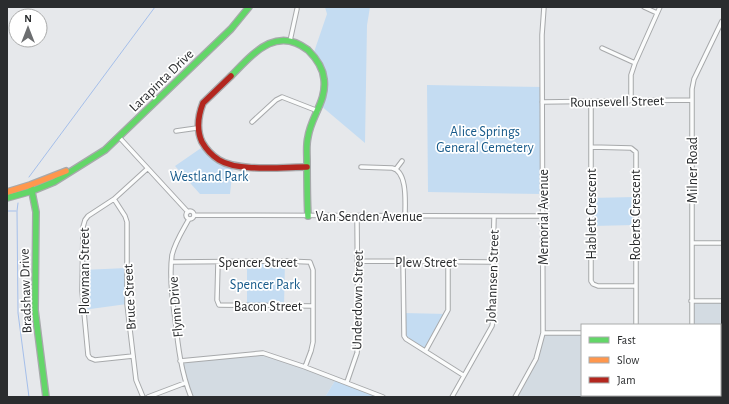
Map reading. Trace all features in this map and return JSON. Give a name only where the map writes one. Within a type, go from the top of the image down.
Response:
[{"type":"street","name":"Larapinta Drive","points":[[7,198],[32,191],[54,182],[105,150],[231,29],[249,7]]},
{"type":"street","name":"Memorial Avenue","points":[[515,397],[536,359],[543,333],[542,35],[544,7]]},
{"type":"street","points":[[644,7],[657,13]]},
{"type":"street","points":[[631,101],[631,75],[660,7]]},
{"type":"street","points":[[290,41],[297,9]]},
{"type":"street","name":"Milner Road","points":[[692,324],[692,89],[694,78],[722,21]]},
{"type":"street","points":[[307,167],[245,167],[233,166],[221,162],[209,153],[204,146],[197,128],[200,110],[203,103],[258,49],[274,41],[290,41],[301,46],[313,55],[322,68],[325,85],[318,111],[307,139],[308,216]]},
{"type":"street","points":[[602,48],[635,63]]},
{"type":"street","points":[[252,122],[276,100],[282,98],[318,111]]},
{"type":"street","name":"Rounsevell Street","points":[[542,102],[691,100]]},
{"type":"street","name":"Hablett Crescent","points":[[591,101],[591,280],[593,284],[598,286],[635,286]]},
{"type":"street","points":[[176,131],[197,128]]},
{"type":"street","points":[[119,137],[188,212],[192,211],[194,215],[192,219],[189,219],[186,216],[188,212]]},
{"type":"street","name":"Roberts Crescent","points":[[591,147],[632,148],[636,152],[636,324]]},
{"type":"street","points":[[396,169],[402,161]]},
{"type":"street","name":"Larapinta Drive","points":[[7,192],[30,185],[84,164]]},
{"type":"street","points":[[361,167],[396,169],[399,172],[405,191],[405,216]]},
{"type":"street","name":"Plowman Street","points":[[133,356],[90,358],[87,347],[82,291],[83,227],[88,216],[114,199],[147,169]]},
{"type":"street","name":"Bradshaw Drive","points":[[30,185],[36,212],[35,310],[46,397]]},
{"type":"street","name":"Bruce Street","points":[[114,199],[125,216],[127,222],[127,304],[136,380],[143,397]]},
{"type":"street","name":"Van Senden Avenue","points":[[194,215],[357,217],[543,216]]},
{"type":"street","name":"Underdown Street","points":[[347,382],[357,353],[359,261],[357,217]]},
{"type":"street","name":"Johannsen Street","points":[[452,397],[494,321],[494,217]]},
{"type":"street","name":"Flynn Drive","points":[[189,219],[174,247],[172,262],[172,298],[180,362],[185,383],[191,397]]},
{"type":"street","points":[[692,243],[722,243]]},
{"type":"street","name":"Plew Street","points":[[359,261],[448,263],[493,262]]},
{"type":"street","name":"Spencer Street","points":[[172,262],[310,262],[313,265],[313,342],[305,367]]},
{"type":"street","name":"Bacon Street","points":[[218,262],[217,300],[219,305],[313,306]]},
{"type":"street","points":[[403,262],[404,336],[406,339],[426,350],[464,375]]},
{"type":"street","points":[[426,350],[448,310],[448,263]]},
{"type":"street","points":[[691,301],[722,301]]},
{"type":"street","points":[[543,333],[581,333]]},
{"type":"street","points":[[180,362],[262,353],[347,382],[383,397]]},
{"type":"street","points":[[148,397],[185,383]]},
{"type":"shaded area","points":[[691,301],[722,301],[722,397],[515,397],[536,359],[543,333],[581,333],[581,396],[721,396],[721,324],[692,324]]},
{"type":"shaded area","points":[[263,353],[336,379],[325,397],[191,397],[180,361]]},
{"type":"green space","points":[[325,7],[370,7],[367,25],[365,143],[320,105],[324,76],[313,55],[327,14]]},
{"type":"green space","name":"Alice Springs General Cemetery","points":[[427,85],[542,87],[542,194],[428,192]]},
{"type":"green space","name":"Westland Park","points":[[204,146],[209,153],[233,166],[230,194],[200,194],[175,166]]},
{"type":"green space","points":[[635,197],[635,225],[592,226],[590,198]]},
{"type":"green space","name":"Spencer Park","points":[[285,261],[284,306],[247,306],[247,262]]},
{"type":"green space","points":[[127,268],[127,304],[83,310],[82,270]]},
{"type":"green space","points":[[403,313],[447,314],[426,350],[406,339]]},
{"type":"green space","points":[[336,379],[383,397],[325,397]]},
{"type":"waterway","points":[[29,177],[155,7]]},
{"type":"waterway","points":[[18,203],[18,313],[29,397]]},
{"type":"waterway","points":[[7,211],[16,211]]},
{"type":"traffic: fast","points":[[7,198],[32,191],[54,182],[105,150],[231,29],[249,7]]},
{"type":"traffic: fast","points":[[231,76],[248,59],[266,45],[275,41],[286,40],[296,43],[308,50],[319,63],[324,79],[324,87],[321,101],[312,122],[307,143],[308,216]]},
{"type":"traffic: fast","points":[[31,187],[36,212],[35,310],[46,397]]},
{"type":"traffic: slow","points":[[7,192],[66,171]]},
{"type":"traffic: jam","points":[[231,76],[203,103],[201,108],[198,122],[199,132],[202,142],[207,149],[219,160],[227,164],[238,166],[262,168],[307,167]]}]
